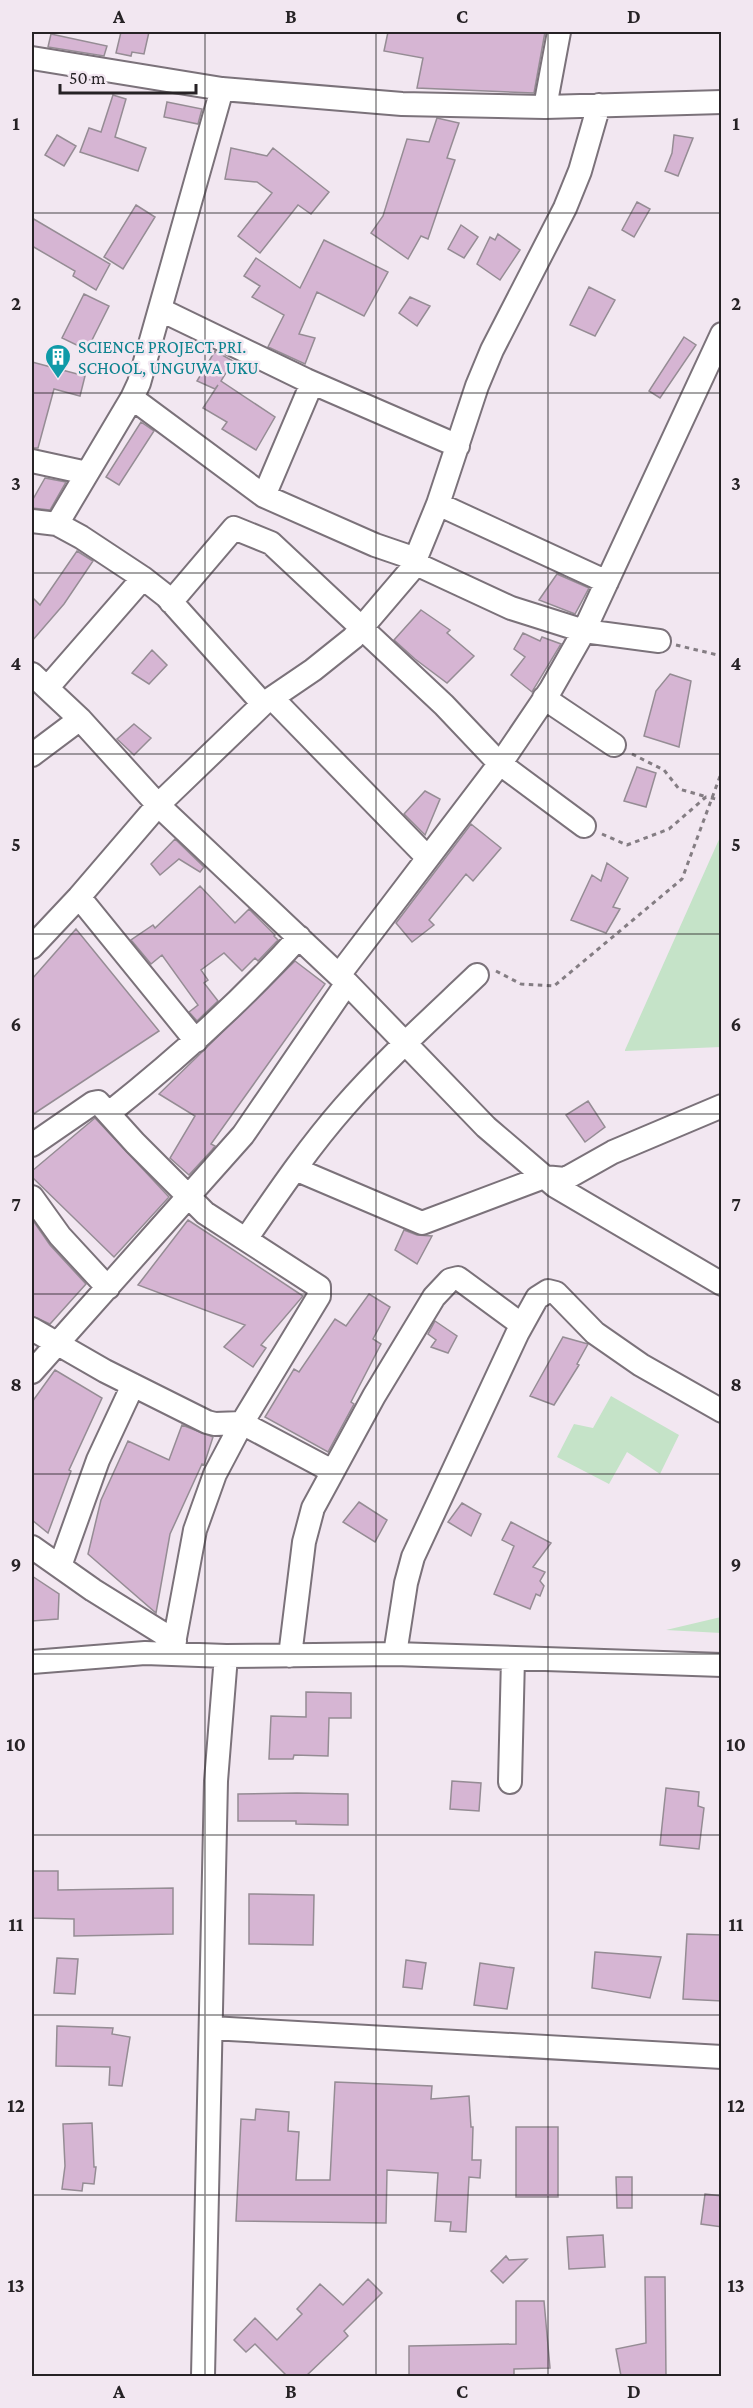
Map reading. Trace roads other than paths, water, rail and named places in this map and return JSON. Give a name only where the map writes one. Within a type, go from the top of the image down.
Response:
[{"type":"street","points":[[545,107],[559,32]]},
{"type":"street","points":[[32,58],[222,89],[402,104],[545,107],[722,102]]},
{"type":"street","points":[[57,524],[132,398],[161,310],[222,89]]},
{"type":"street","points":[[32,947],[79,897],[158,805],[268,701],[321,664],[353,638],[411,570],[438,504],[477,386],[492,350],[565,208],[580,171],[599,105]]},
{"type":"street","points":[[161,310],[312,383],[458,446]]},
{"type":"street","points":[[32,1372],[243,1135],[343,979],[428,857],[500,763],[544,698],[584,631],[722,334]]},
{"type":"street","points":[[264,496],[312,383]]},
{"type":"street","points":[[132,398],[264,496],[415,561],[511,608],[584,631],[659,641]]},
{"type":"street","points":[[32,461],[87,473]]},
{"type":"street","points":[[438,504],[607,582]]},
{"type":"street","points":[[32,521],[57,524],[143,578],[171,602],[268,701],[428,857]]},
{"type":"street","points":[[171,602],[234,528],[271,543],[444,705],[500,763],[584,826]]},
{"type":"street","points":[[143,578],[40,681],[80,719],[158,805],[343,979],[486,1127],[555,1186],[722,1284]]},
{"type":"street","points":[[544,698],[614,745]]},
{"type":"street","points":[[32,754],[80,719]]},
{"type":"street","points":[[79,897],[196,1041]]},
{"type":"street","points":[[109,1113],[196,1041],[259,981],[298,937]]},
{"type":"street","points":[[246,1239],[295,1169],[343,1107],[477,975]]},
{"type":"street","points":[[32,1145],[93,1103],[102,1104],[135,1143],[205,1213],[315,1283],[320,1291],[320,1296],[242,1424],[215,1474],[195,1530],[174,1648]]},
{"type":"street","points":[[295,1169],[422,1223],[544,1177],[565,1179],[613,1152],[722,1106]]},
{"type":"street","points":[[32,1197],[60,1236],[108,1288]]},
{"type":"street","points":[[290,1656],[304,1542],[313,1508],[374,1396],[434,1297],[450,1280],[459,1278],[522,1325]]},
{"type":"street","points":[[395,1654],[406,1583],[413,1557],[522,1325],[537,1298],[548,1291],[556,1293],[595,1333],[642,1365],[722,1411]]},
{"type":"street","points":[[32,1329],[207,1422],[242,1424],[332,1471]]},
{"type":"street","points":[[60,1566],[99,1460],[134,1385]]},
{"type":"street","points":[[32,1547],[174,1648]]},
{"type":"street","points":[[32,1662],[145,1653],[174,1648],[226,1656],[395,1654],[722,1665]]},
{"type":"street","points":[[203,2376],[216,1781],[226,1656]]},
{"type":"street","points":[[510,1782],[513,1658]]},
{"type":"street","points":[[211,2028],[722,2057]]},
{"type":"place","name":"SCIENCE PROJECT PRI. SCHOOL, UNGUWA UKU","points":[[58,380]]}]
